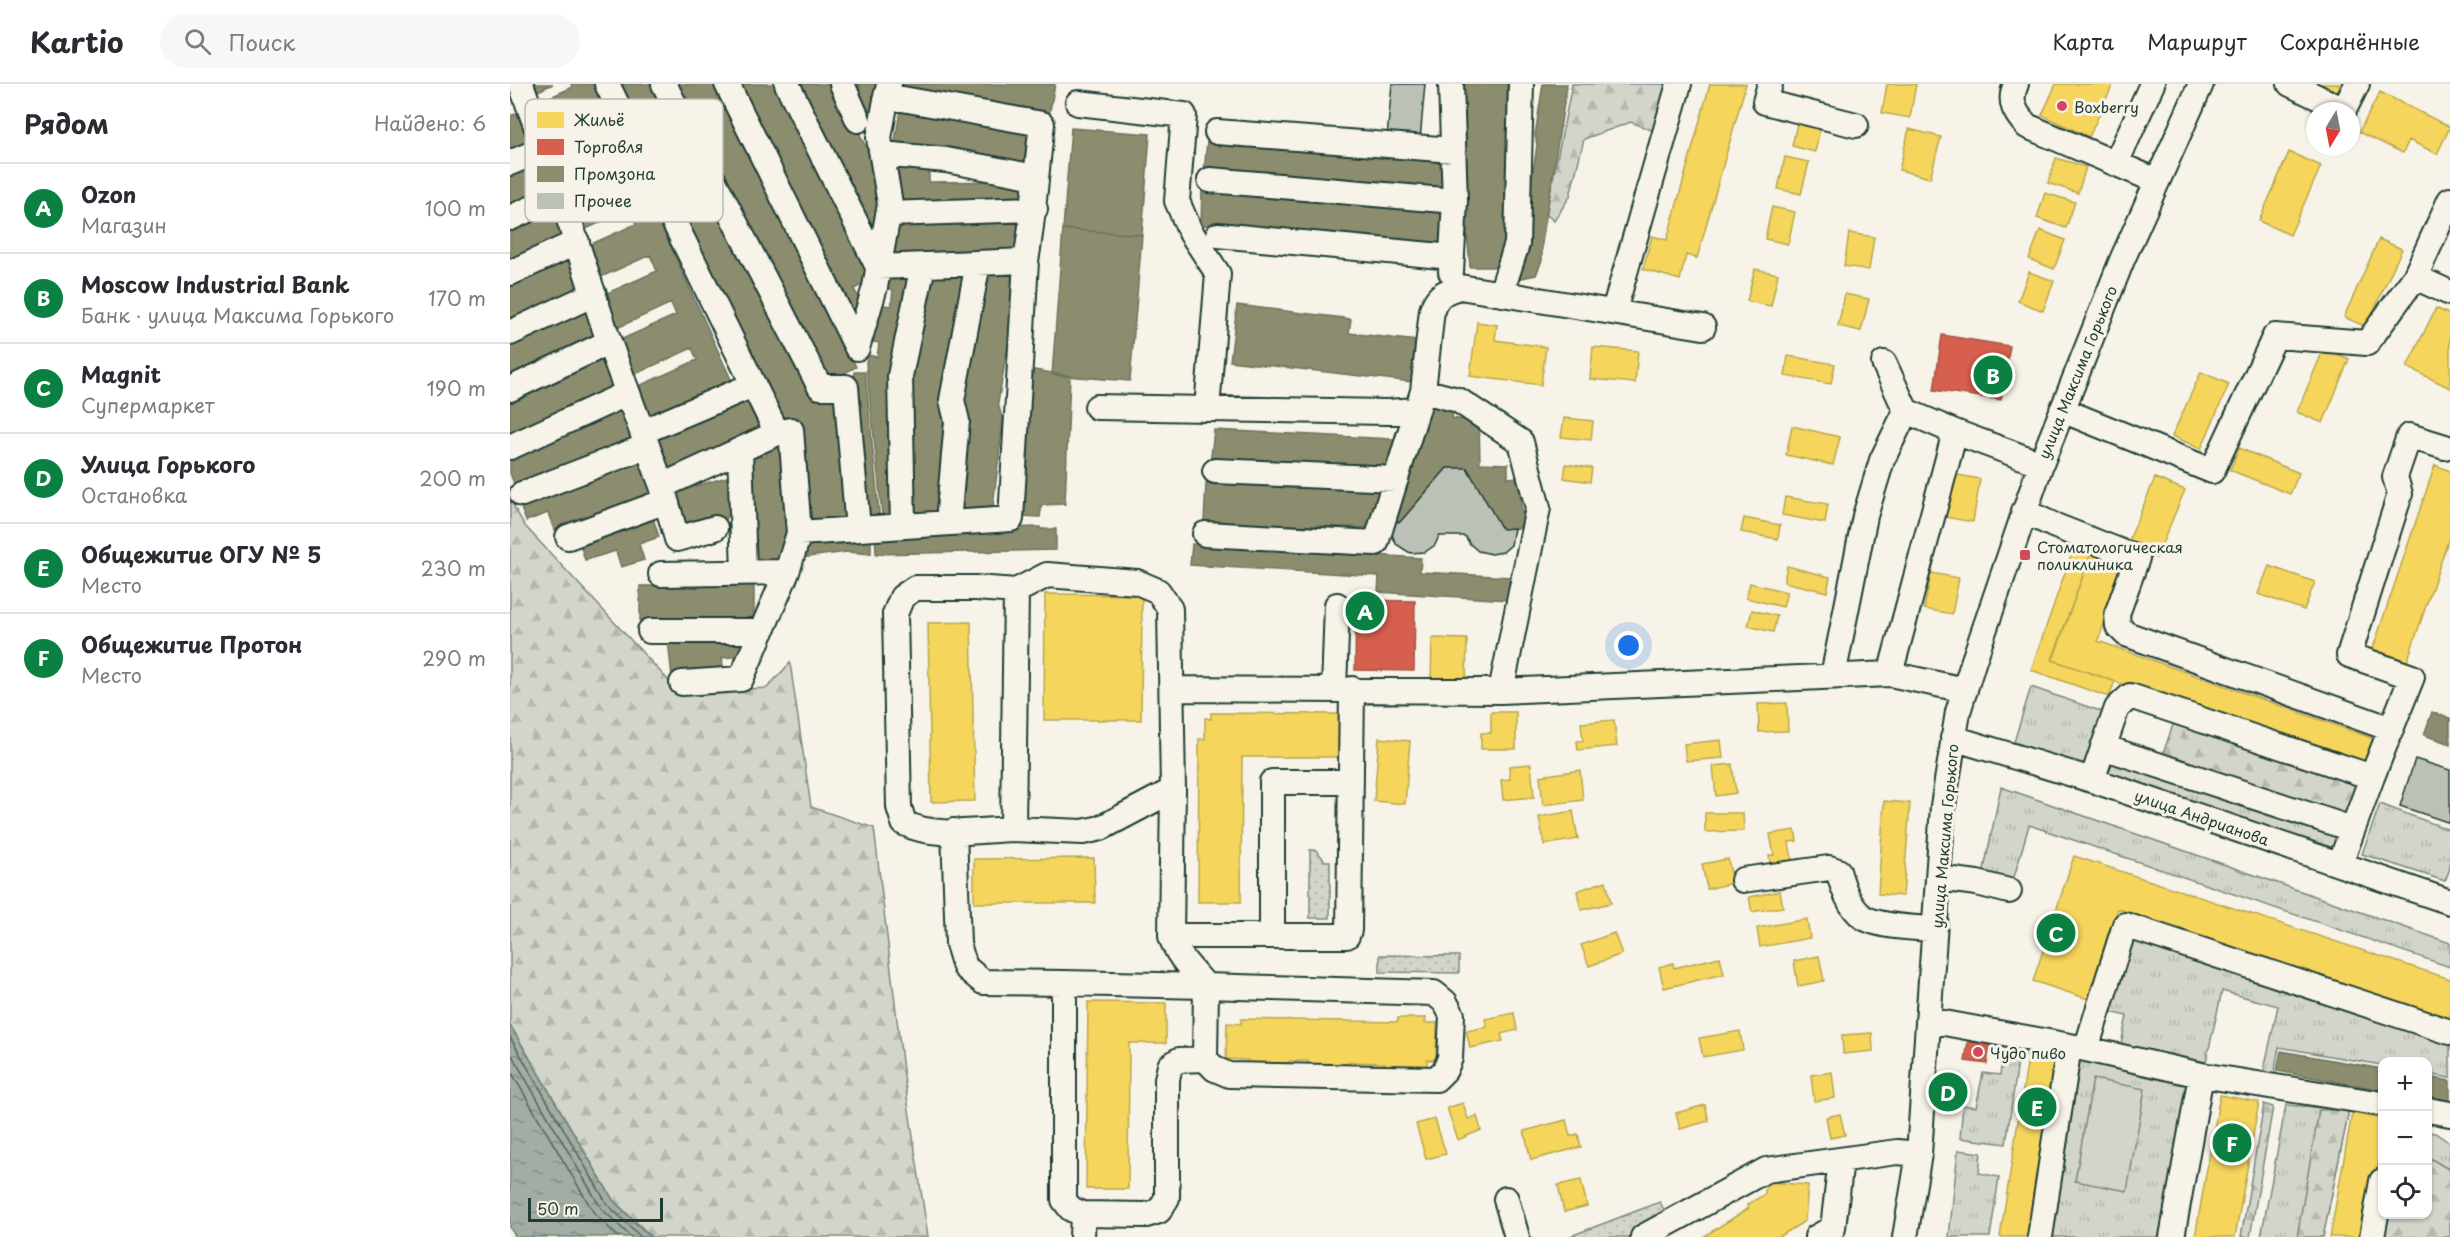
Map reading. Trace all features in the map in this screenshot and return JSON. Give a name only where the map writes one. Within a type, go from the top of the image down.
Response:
[{"type":"street","points":[[607,84],[614,99]]},
{"type":"street","points":[[664,84],[672,99]]},
{"type":"street","points":[[727,84],[857,348],[875,287],[890,204],[879,138],[887,90],[1042,124],[1035,177],[1035,209],[1026,261],[1011,519],[799,532]]},
{"type":"street","points":[[787,84],[878,267]]},
{"type":"street","points":[[842,84],[858,120]]},
{"type":"street","points":[[1450,289],[1455,201],[1451,84]]},
{"type":"street","points":[[1501,293],[1517,244],[1521,84]]},
{"type":"street","points":[[1614,311],[1679,84]]},
{"type":"street","points":[[2016,84],[2012,92],[2012,106],[2027,126],[2157,181]]},
{"type":"street","points":[[2116,164],[2151,84]]},
{"type":"street","name":"улица Максима Горького","points":[[1905,1237],[1918,1154],[1943,806],[1953,738],[1965,690],[2024,511],[2062,410],[2122,260],[2201,84]]},
{"type":"street","points":[[2290,84],[2344,110],[2356,84]]},
{"type":"street","points":[[1767,93],[1856,125]]},
{"type":"street","points":[[1078,103],[1184,115],[1177,201],[1190,231],[1218,274],[1207,409]]},
{"type":"street","points":[[1217,132],[1453,150]]},
{"type":"street","points":[[882,154],[946,160],[1035,177]]},
{"type":"street","points":[[510,163],[525,156]]},
{"type":"street","points":[[1210,180],[1455,201]]},
{"type":"street","points":[[723,199],[820,387],[846,387],[858,529]]},
{"type":"street","points":[[2062,410],[2212,471],[2275,336],[2367,343],[2415,277],[2450,200]]},
{"type":"street","points":[[888,214],[1035,209]]},
{"type":"street","points":[[510,218],[525,211]]},
{"type":"street","points":[[570,222],[609,342],[664,494],[676,539],[715,528]]},
{"type":"street","points":[[674,222],[777,433]]},
{"type":"street","points":[[1218,235],[1452,257]]},
{"type":"street","points":[[510,273],[577,242]]},
{"type":"street","points":[[878,267],[1026,261]]},
{"type":"street","points":[[948,523],[957,421],[952,400],[978,263]]},
{"type":"street","points":[[903,526],[900,376],[923,265]]},
{"type":"street","points":[[2415,277],[2450,293]]},
{"type":"street","points":[[1205,534],[1376,543],[1420,401],[1432,310],[1436,299],[1450,289],[1460,287],[1501,293],[1703,327]]},
{"type":"street","points":[[510,333],[594,294]]},
{"type":"street","points":[[510,389],[609,342]]},
{"type":"street","points":[[1884,363],[1906,411],[1954,432],[2041,464]]},
{"type":"street","points":[[522,494],[645,439],[753,385]]},
{"type":"street","points":[[510,447],[628,393]]},
{"type":"street","points":[[1097,407],[1387,412],[1420,401],[1458,400],[1521,442],[1538,508],[1501,691]]},
{"type":"street","points":[[1833,676],[1865,516],[1882,460],[1906,411]]},
{"type":"street","points":[[568,537],[664,494],[740,450],[777,433],[791,430],[799,532],[787,572],[762,631],[741,679],[682,683]]},
{"type":"street","points":[[1890,674],[1954,432]]},
{"type":"street","points":[[2340,864],[2412,677],[2349,655],[2400,494],[2395,477],[2409,436],[2445,447]]},
{"type":"street","points":[[740,450],[744,573]]},
{"type":"street","points":[[1215,471],[1396,479]]},
{"type":"street","points":[[2024,511],[2137,558],[2117,614],[2118,626],[2126,634],[2391,729]]},
{"type":"street","points":[[661,574],[787,572]]},
{"type":"street","points":[[954,831],[958,944],[965,967],[983,982],[1206,986],[1434,993],[1445,1002],[1452,1015],[1450,1058],[1445,1070],[1436,1079],[1229,1075],[1215,1069],[1206,1059],[1206,986],[1182,960],[1174,948],[1171,936],[1173,790],[1170,609],[1158,591],[1137,582],[1047,575],[1016,591],[976,588],[915,588],[902,597],[895,614],[899,807],[904,823],[918,830],[1013,829],[1083,832],[1101,828],[1173,790]]},
{"type":"street","points":[[1013,829],[1016,591]]},
{"type":"street","points":[[1171,936],[1347,936],[1349,930],[1351,782],[1337,605]]},
{"type":"street","points":[[650,631],[762,631]]},
{"type":"street","points":[[1172,689],[1501,691],[1890,674],[1965,690]]},
{"type":"street","points":[[2092,780],[2117,708],[2130,696],[2372,777]]},
{"type":"street","name":"улица Андрианова","points":[[1953,738],[2092,780],[2450,902]]},
{"type":"street","points":[[2103,747],[2352,829]]},
{"type":"street","points":[[1272,936],[1272,782],[1351,782]]},
{"type":"street","points":[[1743,880],[1829,868],[1838,872],[1847,897],[1863,917],[1890,925],[1935,929]]},
{"type":"street","points":[[1938,878],[1977,883],[2009,891]]},
{"type":"street","points":[[2040,1237],[2078,1048],[2125,926],[2450,1032]]},
{"type":"street","points":[[1064,983],[1064,1200],[1083,1226],[1159,1211],[1167,1198],[1167,1079],[1170,1066],[1179,1060],[1206,1059]]},
{"type":"street","points":[[1928,1020],[2078,1048],[2201,1075],[2378,1103]]},
{"type":"street","points":[[2172,1237],[2201,1075]]},
{"type":"street","points":[[2432,1111],[2450,1114]]},
{"type":"street","points":[[1643,1237],[1766,1170],[1897,1152],[1918,1154]]},
{"type":"street","points":[[1817,1237],[1833,1228],[1841,1160]]},
{"type":"street","points":[[1506,1199],[1517,1237]]},
{"type":"street","points":[[2372,1237],[2378,1203]]},
{"type":"green space","points":[[1572,84],[1668,84],[1654,131],[1631,122],[1584,139],[1570,196],[1554,221],[1546,214]]},
{"type":"green space","points":[[510,500],[525,526],[680,693],[767,688],[790,663],[811,807],[874,828],[903,1070],[928,1237],[652,1237],[613,1200],[510,1025]]},
{"type":"green space","points":[[2031,687],[2103,712],[2086,766],[2014,742]]},
{"type":"green space","points":[[2174,722],[2358,786],[2345,824],[2161,759]]},
{"type":"green space","points":[[2109,753],[2343,830],[2337,849],[2103,772]]},
{"type":"green space","points":[[2001,787],[2450,943],[2450,967],[2029,825],[2013,881],[1983,874]]},
{"type":"green space","points":[[2380,804],[2450,830],[2450,868],[2445,881],[2362,854]]},
{"type":"green space","points":[[1310,850],[1316,850],[1325,861],[1330,861],[1330,918],[1310,918]]},
{"type":"green space","points":[[2131,938],[2450,1042],[2450,1078],[2432,1075],[2432,1057],[2378,1057],[2378,1064],[2279,1047],[2274,1075],[2263,1074],[2278,1006],[2222,991],[2206,1062],[2121,1044],[2127,1016],[2110,1012]]},
{"type":"green space","points":[[1380,955],[1459,956],[1459,973],[1380,972]]},
{"type":"green space","points":[[2004,1047],[2062,1057],[2061,1064],[2019,1055],[2006,1144],[1960,1138],[1963,1105],[1976,1107],[1983,1073],[2000,1075]]},
{"type":"green space","points":[[2080,1061],[2188,1082],[2159,1237],[2053,1237]]},
{"type":"green space","points":[[2093,1079],[2145,1089],[2127,1191],[2075,1181]]},
{"type":"green space","points":[[2264,1104],[2273,1107],[2250,1237],[2241,1237]]},
{"type":"green space","points":[[2286,1105],[2349,1110],[2323,1237],[2261,1237]]},
{"type":"green space","points":[[2319,1110],[2349,1110],[2323,1237],[2297,1237]]},
{"type":"green space","points":[[2432,1133],[2450,1143],[2450,1170],[2432,1159]]},
{"type":"green space","points":[[1958,1150],[1981,1153],[1979,1173],[1999,1177],[1990,1237],[1949,1237]]},
{"type":"green space","points":[[2432,1159],[2450,1170],[2450,1237],[2380,1237],[2383,1219],[2432,1219]]},
{"type":"green space","points":[[1660,1202],[1668,1218],[1635,1237],[1568,1237]]},
{"type":"water","points":[[510,1025],[613,1200],[650,1237],[516,1237],[510,1228]]},
{"type":"building: Жильё","points":[[1710,84],[1746,84],[1697,258],[1686,255],[1680,280],[1643,269],[1652,236],[1667,240]]},
{"type":"building: Жильё","points":[[1887,84],[1916,84],[1910,118],[1882,113]]},
{"type":"building: Жильё","points":[[2056,84],[2113,84],[2089,137],[2042,115]]},
{"type":"building: Жильё","points":[[2310,84],[2341,84],[2335,97]]},
{"type":"building: Жильё","points":[[2380,92],[2450,127],[2437,154],[2409,140],[2403,153],[2360,132]]},
{"type":"building: Жильё","points":[[1799,114],[1822,120],[1815,152],[1792,146]]},
{"type":"building: Жильё","points":[[1909,129],[1941,137],[1930,178],[1899,170]]},
{"type":"building: Жильё","points":[[2289,152],[2321,166],[2290,235],[2259,221]]},
{"type":"building: Жильё","points":[[1785,157],[1809,162],[1801,194],[1778,189]]},
{"type":"building: Жильё","points":[[2056,158],[2086,167],[2078,193],[2048,183]]},
{"type":"building: Жильё","points":[[2045,193],[2075,202],[2066,228],[2037,218]]},
{"type":"building: Жильё","points":[[1772,207],[1795,212],[1788,244],[1765,239]]},
{"type":"building: Жильё","points":[[2040,230],[2065,240],[2054,269],[2029,259]]},
{"type":"building: Жильё","points":[[1849,233],[1874,237],[1869,270],[1844,266]]},
{"type":"building: Жильё","points":[[2379,239],[2402,249],[2366,327],[2344,317]]},
{"type":"building: Жильё","points":[[1755,269],[1778,274],[1771,306],[1747,301]]},
{"type":"building: Жильё","points":[[2029,272],[2054,281],[2043,311],[2018,301]]},
{"type":"building: Жильё","points":[[1845,294],[1869,299],[1861,331],[1838,326]]},
{"type":"building: Жильё","points":[[2436,308],[2450,315],[2450,388],[2407,367]]},
{"type":"building: Жильё","points":[[1477,322],[1497,325],[1495,340],[1546,347],[1541,385],[1470,376]]},
{"type":"building: Жильё","points":[[1593,347],[1638,351],[1635,383],[1590,379]]},
{"type":"building: Жильё","points":[[2324,348],[2349,359],[2323,423],[2297,412]]},
{"type":"building: Жильё","points":[[1788,356],[1835,364],[1831,384],[1785,376]]},
{"type":"building: Жильё","points":[[2201,372],[2229,384],[2201,449],[2172,436]]},
{"type":"building: Жильё","points":[[1564,418],[1593,421],[1591,440],[1561,437]]},
{"type":"building: Жильё","points":[[1792,426],[1840,437],[1833,465],[1786,455]]},
{"type":"building: Жильё","points":[[2239,448],[2299,473],[2290,494],[2230,470]]},
{"type":"building: Жильё","points":[[1566,464],[1592,468],[1590,482],[1564,478]]},
{"type":"building: Жильё","points":[[2435,465],[2450,471],[2450,535],[2406,665],[2371,654]]},
{"type":"building: Жильё","points":[[1952,474],[1980,479],[1973,522],[1944,517]]},
{"type":"building: Жильё","points":[[2155,478],[2185,490],[2156,558],[2127,545]]},
{"type":"building: Жильё","points":[[1785,497],[1828,504],[1825,523],[1782,515]]},
{"type":"building: Жильё","points":[[1744,518],[1780,525],[1778,539],[1741,532]]},
{"type":"building: Жильё","points":[[2075,544],[2092,550],[2052,660],[2115,681],[2109,697],[2031,670]]},
{"type":"building: Жильё","points":[[2092,550],[2126,562],[2098,641],[2377,740],[2367,770],[2053,660]]},
{"type":"building: Жильё","points":[[1787,566],[1830,577],[1827,592],[1784,582]]},
{"type":"building: Жильё","points":[[2269,566],[2315,582],[2304,610],[2258,594]]},
{"type":"building: Жильё","points":[[1931,573],[1959,578],[1952,614],[1924,609]]},
{"type":"building: Жильё","points":[[1750,583],[1787,592],[1783,607],[1746,598]]},
{"type":"building: Жильё","points":[[1045,594],[1142,595],[1141,720],[1044,720]]},
{"type":"building: Жильё","points":[[1752,610],[1777,616],[1773,632],[1748,626]]},
{"type":"building: Жильё","points":[[971,622],[975,801],[931,802],[928,623]]},
{"type":"building: Жильё","points":[[1432,638],[1467,639],[1466,682],[1431,681]]},
{"type":"building: Жильё","points":[[1787,703],[1788,731],[1759,732],[1758,704]]},
{"type":"building: Жильё","points":[[1491,712],[1516,712],[1516,749],[1481,749],[1481,733],[1491,733]]},
{"type":"building: Жильё","points":[[1211,713],[1341,714],[1341,757],[1242,757],[1241,902],[1198,902],[1199,739],[1205,739],[1205,718],[1211,719]]},
{"type":"building: Жильё","points":[[1614,720],[1617,746],[1578,750],[1577,741],[1583,741],[1581,723]]},
{"type":"building: Жильё","points":[[1379,738],[1410,741],[1405,804],[1374,801]]},
{"type":"building: Жильё","points":[[1721,740],[1723,758],[1686,761],[1684,744]]},
{"type":"building: Жильё","points":[[1531,764],[1534,797],[1503,800],[1501,780],[1510,779],[1509,766]]},
{"type":"building: Жильё","points":[[1732,764],[1736,793],[1716,796],[1713,766]]},
{"type":"building: Жильё","points":[[1580,770],[1583,800],[1543,805],[1540,776]]},
{"type":"building: Жильё","points":[[1884,801],[1910,803],[1903,896],[1878,894]]},
{"type":"building: Жильё","points":[[1573,811],[1578,839],[1544,845],[1539,817]]},
{"type":"building: Жильё","points":[[1705,813],[1743,813],[1744,831],[1705,832]]},
{"type":"building: Жильё","points":[[1795,830],[1797,841],[1789,842],[1793,866],[1771,869],[1769,855],[1774,855],[1770,834]]},
{"type":"building: Жильё","points":[[2074,856],[2450,979],[2450,1018],[2118,909],[2088,999],[2033,981]]},
{"type":"building: Жильё","points":[[1094,858],[1095,903],[974,903],[974,859]]},
{"type":"building: Жильё","points":[[1728,859],[1733,883],[1707,889],[1702,864]]},
{"type":"building: Жильё","points":[[1606,881],[1611,903],[1581,910],[1577,891]]},
{"type":"building: Жильё","points":[[1780,891],[1783,907],[1752,912],[1749,897]]},
{"type":"building: Жильё","points":[[1807,919],[1810,938],[1760,947],[1757,928]]},
{"type":"building: Жильё","points":[[1614,933],[1622,954],[1589,966],[1581,945]]},
{"type":"building: Жильё","points":[[1819,956],[1824,981],[1798,986],[1794,961]]},
{"type":"building: Жильё","points":[[1720,957],[1724,974],[1664,988],[1659,967],[1673,963],[1674,968]]},
{"type":"building: Жильё","points":[[1088,1002],[1166,1003],[1166,1043],[1129,1043],[1128,1189],[1086,1189]]},
{"type":"building: Жильё","points":[[1514,1013],[1517,1030],[1501,1034],[1503,1041],[1470,1048],[1466,1031],[1487,1027],[1485,1019]]},
{"type":"building: Жильё","points":[[1398,1018],[1426,1018],[1425,1023],[1437,1023],[1436,1060],[1427,1060],[1427,1067],[1348,1062],[1348,1065],[1308,1064],[1308,1061],[1289,1061],[1289,1064],[1248,1064],[1248,1060],[1226,1059],[1227,1023],[1241,1024],[1241,1019],[1398,1022]]},
{"type":"building: Жильё","points":[[1740,1031],[1743,1050],[1703,1057],[1699,1038]]},
{"type":"building: Жильё","points":[[1872,1033],[1873,1051],[1843,1054],[1842,1035]]},
{"type":"building: Жильё","points":[[2028,1058],[2061,1064],[2035,1237],[2000,1237]]},
{"type":"building: Жильё","points":[[1832,1072],[1835,1098],[1814,1101],[1811,1075]]},
{"type":"building: Жильё","points":[[2220,1095],[2259,1102],[2235,1237],[2195,1237]]},
{"type":"building: Жильё","points":[[1463,1103],[1468,1119],[1477,1116],[1481,1130],[1458,1140],[1447,1108]]},
{"type":"building: Жильё","points":[[1705,1105],[1709,1121],[1680,1129],[1676,1113]]},
{"type":"building: Жильё","points":[[2352,1113],[2378,1118],[2378,1166],[2365,1237],[2330,1237]]},
{"type":"building: Жильё","points":[[1840,1114],[1845,1135],[1830,1138],[1826,1117]]},
{"type":"building: Жильё","points":[[1435,1119],[1446,1154],[1426,1159],[1416,1124]]},
{"type":"building: Жильё","points":[[1566,1120],[1570,1136],[1578,1134],[1581,1147],[1531,1160],[1524,1131]]},
{"type":"building: Жильё","points":[[1581,1180],[1587,1206],[1564,1212],[1558,1185]]},
{"type":"building: Жильё","points":[[1766,1182],[1808,1185],[1805,1221],[1779,1237],[1703,1237],[1749,1208],[1747,1205],[1765,1194]]},
{"type":"building: Торговля","points":[[1942,335],[2010,346],[2001,400],[1934,390]]},
{"type":"building: Торговля","points":[[1356,600],[1415,601],[1414,671],[1355,670]]},
{"type":"building: Торговля","name":"Чудо пиво","points":[[1968,1041],[1990,1044],[1987,1064],[1965,1061]]},
{"type":"building: Промзона","points":[[534,84],[553,84],[538,91]]},
{"type":"building: Промзона","points":[[571,84],[597,84],[604,99],[546,99],[573,87]]},
{"type":"building: Промзона","points":[[616,84],[656,84],[665,99],[623,99]]},
{"type":"building: Промзона","points":[[678,84],[716,84],[856,367],[825,383],[723,176],[723,99],[685,99]]},
{"type":"building: Промзона","points":[[736,84],[777,84],[871,280],[854,289],[865,310],[848,318]]},
{"type":"building: Промзона","points":[[795,84],[837,84],[885,189],[879,245]]},
{"type":"building: Промзона","points":[[847,84],[879,84],[877,121],[863,120],[857,110],[860,85],[849,89]]},
{"type":"building: Промзона","points":[[897,84],[1055,84],[1049,116],[896,89]]},
{"type":"building: Промзона","points":[[1458,84],[1507,84],[1508,248],[1501,267],[1470,267],[1459,135]]},
{"type":"building: Промзона","points":[[1543,84],[1567,84],[1542,243],[1542,260],[1536,275],[1517,279],[1537,145],[1535,135]]},
{"type":"building: Промзона","points":[[901,106],[1034,129],[1027,169],[894,146]]},
{"type":"building: Промзона","points":[[518,113],[525,128],[525,151],[510,158],[510,116]]},
{"type":"building: Промзона","points":[[1071,128],[1150,134],[1142,235],[1063,229]]},
{"type":"building: Промзона","points":[[1207,141],[1443,161],[1444,195],[1204,172]]},
{"type":"building: Промзона","points":[[929,161],[929,182],[1026,181],[1027,204],[894,206],[894,162]]},
{"type":"building: Промзона","points":[[525,163],[525,203],[510,210],[510,170]]},
{"type":"building: Промзона","points":[[1202,186],[1446,210],[1445,247],[1201,225]]},
{"type":"building: Промзона","points":[[723,200],[835,395],[848,524],[808,527],[798,417],[784,425],[684,222],[723,222]]},
{"type":"building: Промзона","points":[[1020,214],[1022,255],[894,261],[893,220]]},
{"type":"building: Промзона","points":[[525,217],[525,222],[562,222],[570,240],[510,267],[510,224]]},
{"type":"building: Промзона","points":[[580,222],[601,222],[584,230]]},
{"type":"building: Промзона","points":[[635,222],[660,222],[733,384],[650,422],[634,388],[697,360],[692,348],[633,375],[618,341],[676,315],[671,303],[615,329],[601,296],[657,271],[650,255],[601,277],[587,246],[636,224]]},
{"type":"building: Промзона","points":[[1063,229],[1142,235],[1130,381],[1052,375]]},
{"type":"building: Промзона","points":[[570,254],[585,290],[510,323],[510,281]]},
{"type":"building: Промзона","points":[[884,269],[914,275],[897,513],[882,514],[866,363],[867,355],[877,357],[879,343],[868,341],[877,304],[891,306],[893,290],[882,287]]},
{"type":"building: Промзона","points":[[932,269],[966,276],[942,516],[909,517],[905,393]]},
{"type":"building: Промзона","points":[[986,270],[1021,270],[998,403],[1003,421],[992,515],[956,513],[960,405]]},
{"type":"building: Промзона","points":[[1237,305],[1351,319],[1349,333],[1417,341],[1412,382],[1230,361]]},
{"type":"building: Промзона","points":[[586,306],[601,339],[510,380],[510,340]]},
{"type":"building: Промзона","points":[[602,355],[619,391],[510,441],[510,397]]},
{"type":"building: Промзона","points":[[1028,369],[1070,376],[1065,504],[1042,505],[1040,517],[1020,516]]},
{"type":"building: Промзона","points":[[854,372],[865,372],[880,522],[866,523]]},
{"type":"building: Промзона","points":[[750,397],[768,429],[669,473],[651,436]]},
{"type":"building: Промзона","points":[[1426,404],[1454,407],[1452,418],[1479,422],[1480,463],[1508,464],[1508,478],[1518,477],[1524,528],[1502,529],[1467,468],[1447,468],[1400,522],[1391,521]]},
{"type":"building: Промзона","points":[[621,410],[634,444],[516,489],[510,473],[510,452]]},
{"type":"building: Промзона","points":[[1397,429],[1408,431],[1394,473],[1210,465],[1214,430],[1394,439]]},
{"type":"building: Промзона","points":[[782,443],[789,540],[786,561],[751,564],[748,458],[766,456],[765,445]]},
{"type":"building: Промзона","points":[[643,461],[655,496],[554,530],[548,513],[526,521],[519,503]]},
{"type":"building: Промзона","points":[[727,477],[738,514],[684,530],[672,493]]},
{"type":"building: Промзона","points":[[1206,483],[1386,491],[1372,528],[1204,522]]},
{"type":"building: Промзона","points":[[653,518],[659,537],[639,544],[644,560],[621,567],[616,551],[585,560],[579,541]]},
{"type":"building: Промзона","points":[[1040,527],[1040,529],[1056,529],[1056,550],[876,554],[875,531]]},
{"type":"building: Промзона","points":[[871,531],[871,554],[847,552],[801,558],[799,540]]},
{"type":"building: Промзона","points":[[1192,544],[1421,558],[1420,572],[1511,577],[1509,600],[1378,592],[1379,576],[1190,565]]},
{"type":"building: Промзона","points":[[754,585],[754,622],[640,623],[640,586]]},
{"type":"building: Промзона","points":[[741,635],[743,656],[722,658],[724,673],[672,677],[668,640]]},
{"type":"building: Промзона","points":[[2432,712],[2450,718],[2450,744],[2424,735]]},
{"type":"building: Промзона","points":[[2281,1051],[2378,1068],[2378,1089],[2277,1071]]},
{"type":"building: Промзона","points":[[2432,1078],[2450,1081],[2450,1102],[2432,1099]]},
{"type":"building: Прочее","points":[[1392,84],[1425,84],[1420,140],[1387,137]]},
{"type":"building: Прочее","points":[[1447,468],[1467,468],[1502,529],[1514,528],[1511,545],[1503,552],[1492,554],[1478,551],[1465,536],[1439,536],[1435,545],[1425,552],[1410,553],[1396,544],[1390,530],[1391,521],[1400,522]]},
{"type":"building: Прочее","points":[[2415,759],[2450,770],[2450,823],[2400,806]]},
{"type":"place","name":"Boxberry","points":[[2062,106]]},
{"type":"place","name":"Moscow Industrial Bank","points":[[1993,375]]},
{"type":"place","name":"Стоматологическая поликлиника","points":[[2025,555]]},
{"type":"place","name":"Ozon","points":[[1365,611]]},
{"type":"place","name":"Magnit","points":[[2056,933]]},
{"type":"place","name":"Чудо пиво","points":[[1978,1052]]},
{"type":"place","name":"Улица Горького","points":[[1948,1092]]},
{"type":"place","name":"Общежитие ОГУ № 5","points":[[2037,1107]]},
{"type":"place","name":"Общежитие Протон","points":[[2232,1143]]}]
